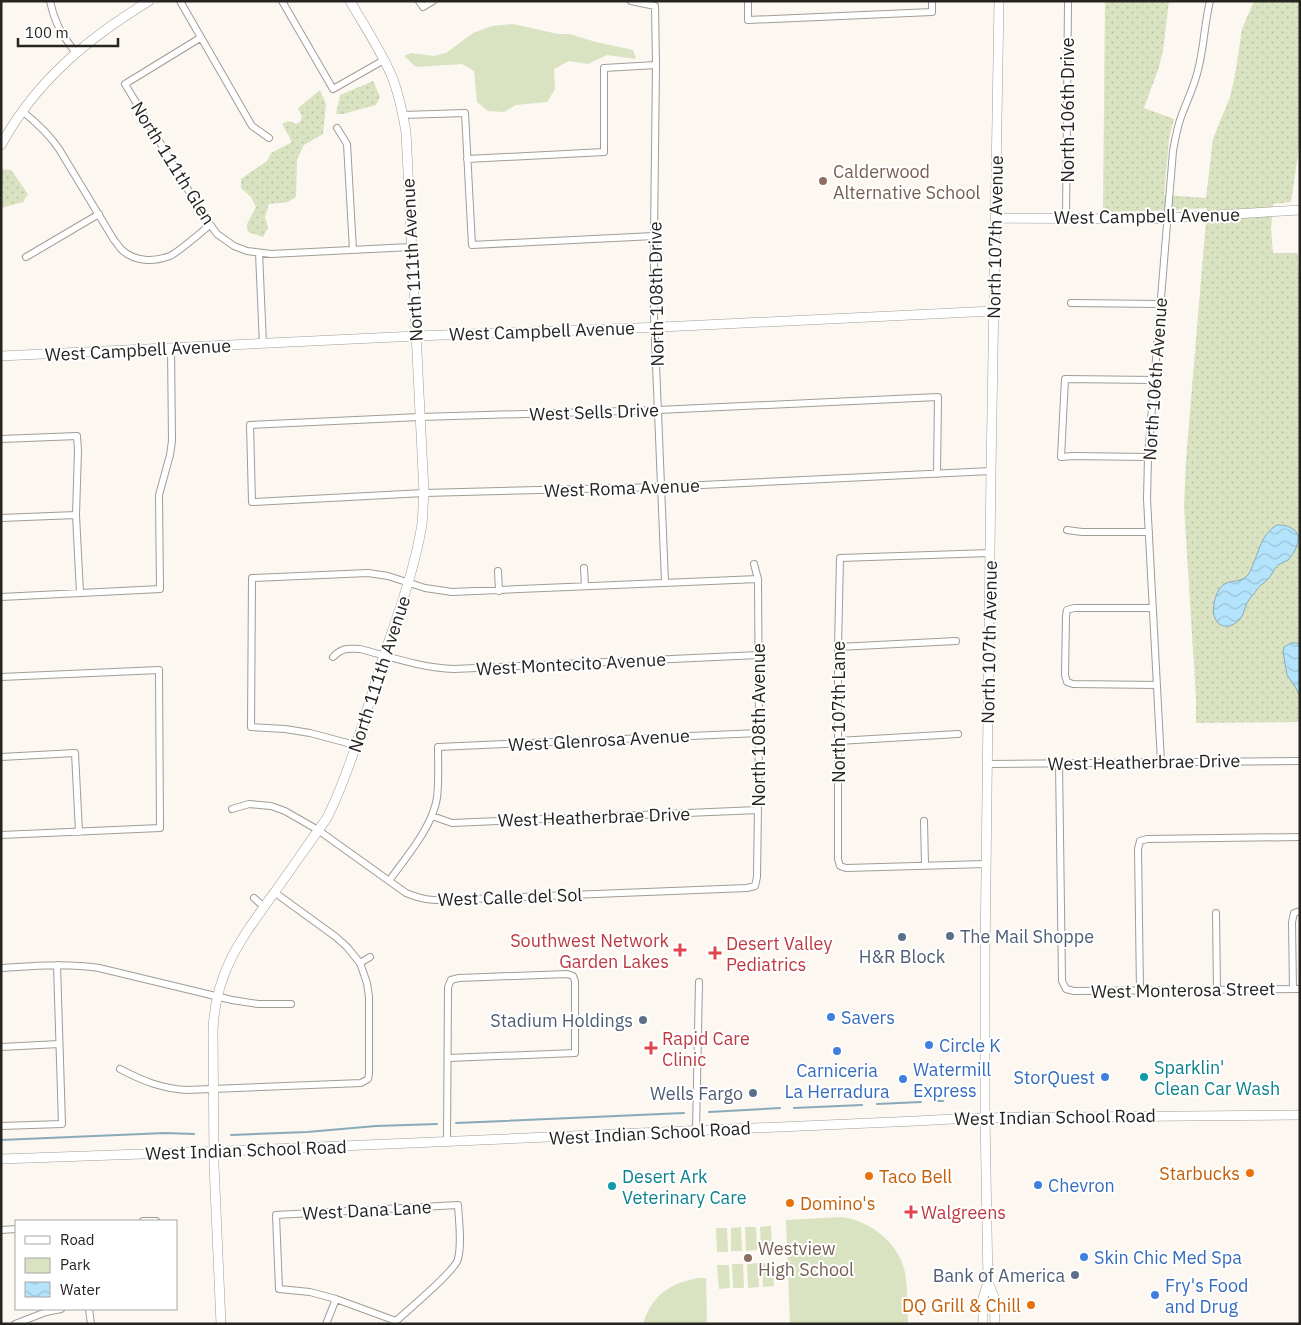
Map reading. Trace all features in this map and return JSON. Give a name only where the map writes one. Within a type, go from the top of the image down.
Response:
[{"type":"street","points":[[50,1],[54,18],[63,36],[76,53]]},
{"type":"street","points":[[1,145],[22,111],[50,76],[114,23],[149,1]]},
{"type":"street","points":[[180,1],[252,126],[269,138]]},
{"type":"street","points":[[282,1],[333,89],[384,60]]},
{"type":"street","name":"North 111th Avenue","points":[[221,1324],[213,1089],[214,1021],[217,996],[233,954],[247,930],[327,818],[335,801],[408,582],[422,522],[424,493],[407,146],[403,115],[393,80],[384,60],[350,1]]},
{"type":"street","points":[[421,4],[433,1]]},
{"type":"street","name":"North 108th Drive","points":[[631,1],[655,6],[655,327],[665,582]]},
{"type":"street","points":[[748,1],[748,20],[932,12],[932,1]]},
{"type":"street","name":"North 107th Avenue","points":[[983,1324],[983,1298],[988,1282],[985,1118],[986,864],[999,1]]},
{"type":"street","name":"North 106th Drive","points":[[1066,219],[1068,1]]},
{"type":"street","name":"North 106th Avenue","points":[[1161,762],[1147,499],[1148,457],[1173,152],[1181,116],[1194,87],[1198,72],[1210,1]]},
{"type":"street","name":"North 111th Glen","points":[[200,38],[125,84],[210,225],[224,240],[234,246],[259,253]]},
{"type":"street","points":[[467,159],[604,152],[604,68],[656,66]]},
{"type":"street","points":[[22,111],[50,136],[122,250],[143,260],[154,260],[171,255],[210,225]]},
{"type":"street","points":[[403,115],[465,113],[472,245],[654,236]]},
{"type":"street","points":[[337,128],[348,144],[353,250]]},
{"type":"street","name":"West Campbell Avenue","points":[[995,218],[1167,219],[1300,210]]},
{"type":"street","points":[[26,257],[99,214]]},
{"type":"street","points":[[263,344],[259,253],[411,247]]},
{"type":"street","points":[[1071,303],[1161,304]]},
{"type":"street","name":"West Campbell Avenue","points":[[1,356],[993,311]]},
{"type":"street","points":[[1,597],[160,589],[159,495],[172,441],[171,348]]},
{"type":"street","points":[[1148,457],[1061,457],[1065,379],[1154,380]]},
{"type":"street","name":"West Sells Drive","points":[[252,502],[250,425],[420,417],[658,410],[938,396],[937,474]]},
{"type":"street","points":[[1,439],[77,436],[76,515],[80,593]]},
{"type":"street","name":"West Roma Avenue","points":[[252,502],[424,493],[661,487],[991,471]]},
{"type":"street","points":[[1,518],[76,515]]},
{"type":"street","points":[[1067,530],[1082,532],[1149,532]]},
{"type":"street","name":"North 107th Lane","points":[[925,865],[846,868],[840,866],[838,860],[840,558],[990,552]]},
{"type":"street","name":"North 108th Avenue","points":[[754,564],[758,579],[759,655],[757,877],[755,886]]},
{"type":"street","points":[[584,568],[585,586]]},
{"type":"street","points":[[498,571],[499,591]]},
{"type":"street","points":[[355,745],[310,733],[251,727],[252,578],[368,573],[388,576],[425,588],[452,592],[758,579]]},
{"type":"street","points":[[1152,608],[1074,608],[1067,610],[1065,675],[1067,682],[1073,684],[1157,685]]},
{"type":"street","points":[[838,647],[956,641]]},
{"type":"street","name":"West Montecito Avenue","points":[[333,657],[340,650],[350,648],[431,668],[454,669],[759,655]]},
{"type":"street","points":[[1,677],[159,670],[160,828],[1,835]]},
{"type":"street","name":"West Glenrosa Avenue","points":[[432,816],[437,798],[438,747],[759,733]]},
{"type":"street","points":[[838,741],[958,734]]},
{"type":"street","points":[[1,757],[75,753],[79,832]]},
{"type":"street","name":"West Heatherbrae Drive","points":[[988,764],[1300,761]]},
{"type":"street","name":"West Monterosa Street","points":[[1060,763],[1062,981],[1066,989],[1074,991],[1296,989]]},
{"type":"street","name":"West Calle del Sol","points":[[232,809],[249,804],[271,806],[285,811],[318,830],[406,893],[420,899],[747,888],[755,886]]},
{"type":"street","name":"West Heatherbrae Drive","points":[[432,816],[452,823],[758,810]]},
{"type":"street","points":[[389,881],[422,834],[432,816]]},
{"type":"street","points":[[924,821],[925,865],[986,864]]},
{"type":"street","points":[[1140,991],[1138,849],[1140,841],[1147,839],[1300,837]]},
{"type":"street","points":[[120,1069],[157,1086],[186,1090],[361,1083],[368,1079],[369,997],[367,983],[360,963],[348,947],[336,937],[274,892]]},
{"type":"street","points":[[254,898],[264,906]]},
{"type":"street","points":[[1216,912],[1217,990]]},
{"type":"street","points":[[1296,989],[1292,922],[1297,912]]},
{"type":"street","points":[[360,963],[370,957]]},
{"type":"street","points":[[1,1126],[62,1124],[56,965]]},
{"type":"street","points":[[1,968],[56,965],[85,966],[258,1004],[291,1004]]},
{"type":"street","points":[[447,1142],[448,987],[451,980],[459,978],[567,974],[573,976],[575,981],[575,1053],[448,1058]]},
{"type":"street","points":[[696,1130],[699,982]]},
{"type":"street","points":[[1,1047],[59,1044]]},
{"type":"street","name":"West Indian School Road","points":[[1,1159],[214,1152],[985,1118],[1300,1115]]},
{"type":"street","name":"West Dana Lane","points":[[458,1205],[461,1240],[458,1262],[445,1277],[396,1322],[336,1299],[310,1292],[279,1289],[276,1215],[458,1205]]},
{"type":"street","points":[[1,1230],[15,1229]]},
{"type":"street","name":"North 107th Avenue","points":[[988,1282],[994,1297],[995,1324]]},
{"type":"street","points":[[326,1324],[336,1299]]},
{"type":"street","points":[[15,1324],[56,1310]]},
{"type":"street","points":[[89,1310],[91,1324]]},
{"type":"green space","points":[[1105,1],[1169,1],[1163,50],[1144,108],[1174,119],[1169,139],[1164,195],[1206,198],[1213,139],[1230,97],[1242,29],[1254,1],[1300,1],[1300,141],[1291,202],[1273,204],[1271,229],[1273,253],[1298,253],[1300,275],[1300,722],[1196,723],[1184,506],[1186,460],[1207,208],[1103,212]]},
{"type":"green space","points":[[513,24],[558,34],[569,34],[633,50],[636,59],[607,55],[588,64],[569,61],[554,69],[555,89],[547,102],[516,105],[504,112],[488,111],[477,102],[474,71],[462,64],[416,67],[404,56],[411,53],[434,56],[446,53],[473,33],[492,26]]},
{"type":"green space","points":[[373,81],[380,97],[376,105],[343,114],[336,114],[340,95]]},
{"type":"green space","points":[[320,90],[326,104],[323,134],[304,145],[297,159],[296,197],[288,202],[269,204],[265,217],[268,228],[263,237],[248,232],[247,224],[256,207],[251,197],[241,188],[241,179],[267,161],[271,153],[292,142],[282,124],[288,121],[297,124],[300,122],[302,117],[298,108]]},
{"type":"green space","points":[[1,169],[11,170],[28,194],[23,202],[1,208]]},
{"type":"green space","points":[[842,1217],[853,1219],[873,1229],[891,1244],[897,1253],[902,1262],[906,1279],[908,1324],[790,1324],[786,1220]]},
{"type":"green space","points":[[771,1226],[772,1250],[761,1250],[760,1227]]},
{"type":"green space","points":[[741,1227],[742,1251],[731,1251],[731,1228]]},
{"type":"green space","points":[[745,1227],[756,1227],[757,1250],[746,1251]]},
{"type":"green space","points":[[716,1228],[727,1228],[728,1252],[717,1252]]},
{"type":"green space","points":[[758,1263],[759,1287],[748,1288],[747,1264]]},
{"type":"green space","points":[[762,1263],[773,1263],[774,1286],[763,1287]]},
{"type":"green space","points":[[732,1264],[743,1264],[744,1288],[733,1288]]},
{"type":"green space","points":[[717,1265],[729,1265],[730,1288],[719,1289]]},
{"type":"green space","points":[[706,1278],[707,1324],[643,1324],[651,1305],[664,1292],[679,1283]]},
{"type":"water","points":[[1277,525],[1290,527],[1297,533],[1298,540],[1295,551],[1288,560],[1275,568],[1269,578],[1257,589],[1236,623],[1229,626],[1219,624],[1213,610],[1215,598],[1219,590],[1226,583],[1247,576],[1264,538]]},
{"type":"water","points":[[1291,643],[1300,643],[1300,697],[1287,675],[1283,652],[1284,647]]},
{"type":"waterway","points":[[938,1101],[943,1101]]},
{"type":"waterway","points":[[877,1104],[921,1102]]},
{"type":"waterway","points":[[794,1108],[862,1105]]},
{"type":"waterway","points":[[709,1112],[780,1108]]},
{"type":"waterway","points":[[456,1123],[684,1113]]},
{"type":"waterway","points":[[231,1135],[437,1124]]},
{"type":"waterway","points":[[1,1140],[165,1133],[194,1134]]},
{"type":"place","name":"Calderwood Alternative School","points":[[823,181]]},
{"type":"place","name":"The Mail Shoppe","points":[[950,936]]},
{"type":"place","name":"H&R Block","points":[[902,937]]},
{"type":"place","name":"Southwest Network Garden Lakes","points":[[680,950]]},
{"type":"place","name":"Desert Valley Pediatrics","points":[[715,953]]},
{"type":"place","name":"Savers","points":[[831,1017]]},
{"type":"place","name":"Stadium Holdings","points":[[643,1020]]},
{"type":"place","name":"Circle K","points":[[929,1045]]},
{"type":"place","name":"Rapid Care Clinic","points":[[651,1048]]},
{"type":"place","name":"Carniceria La Herradura","points":[[837,1051]]},
{"type":"place","name":"StorQuest","points":[[1105,1077]]},
{"type":"place","name":"Sparklin' Clean Car Wash","points":[[1144,1077]]},
{"type":"place","name":"Watermill Express","points":[[903,1079]]},
{"type":"place","name":"Wells Fargo","points":[[753,1093]]},
{"type":"place","name":"Starbucks","points":[[1250,1173]]},
{"type":"place","name":"Taco Bell","points":[[869,1176]]},
{"type":"place","name":"Chevron","points":[[1038,1185]]},
{"type":"place","name":"Desert Ark Veterinary Care","points":[[612,1186]]},
{"type":"place","name":"Domino's","points":[[790,1203]]},
{"type":"place","name":"Walgreens","points":[[911,1212]]},
{"type":"place","name":"Skin Chic Med Spa","points":[[1084,1257]]},
{"type":"place","name":"Westview High School","points":[[748,1258]]},
{"type":"place","name":"Bank of America","points":[[1075,1275]]},
{"type":"place","name":"Fry's Food and Drug","points":[[1155,1295]]},
{"type":"place","name":"DQ Grill & Chill","points":[[1031,1305]]}]
